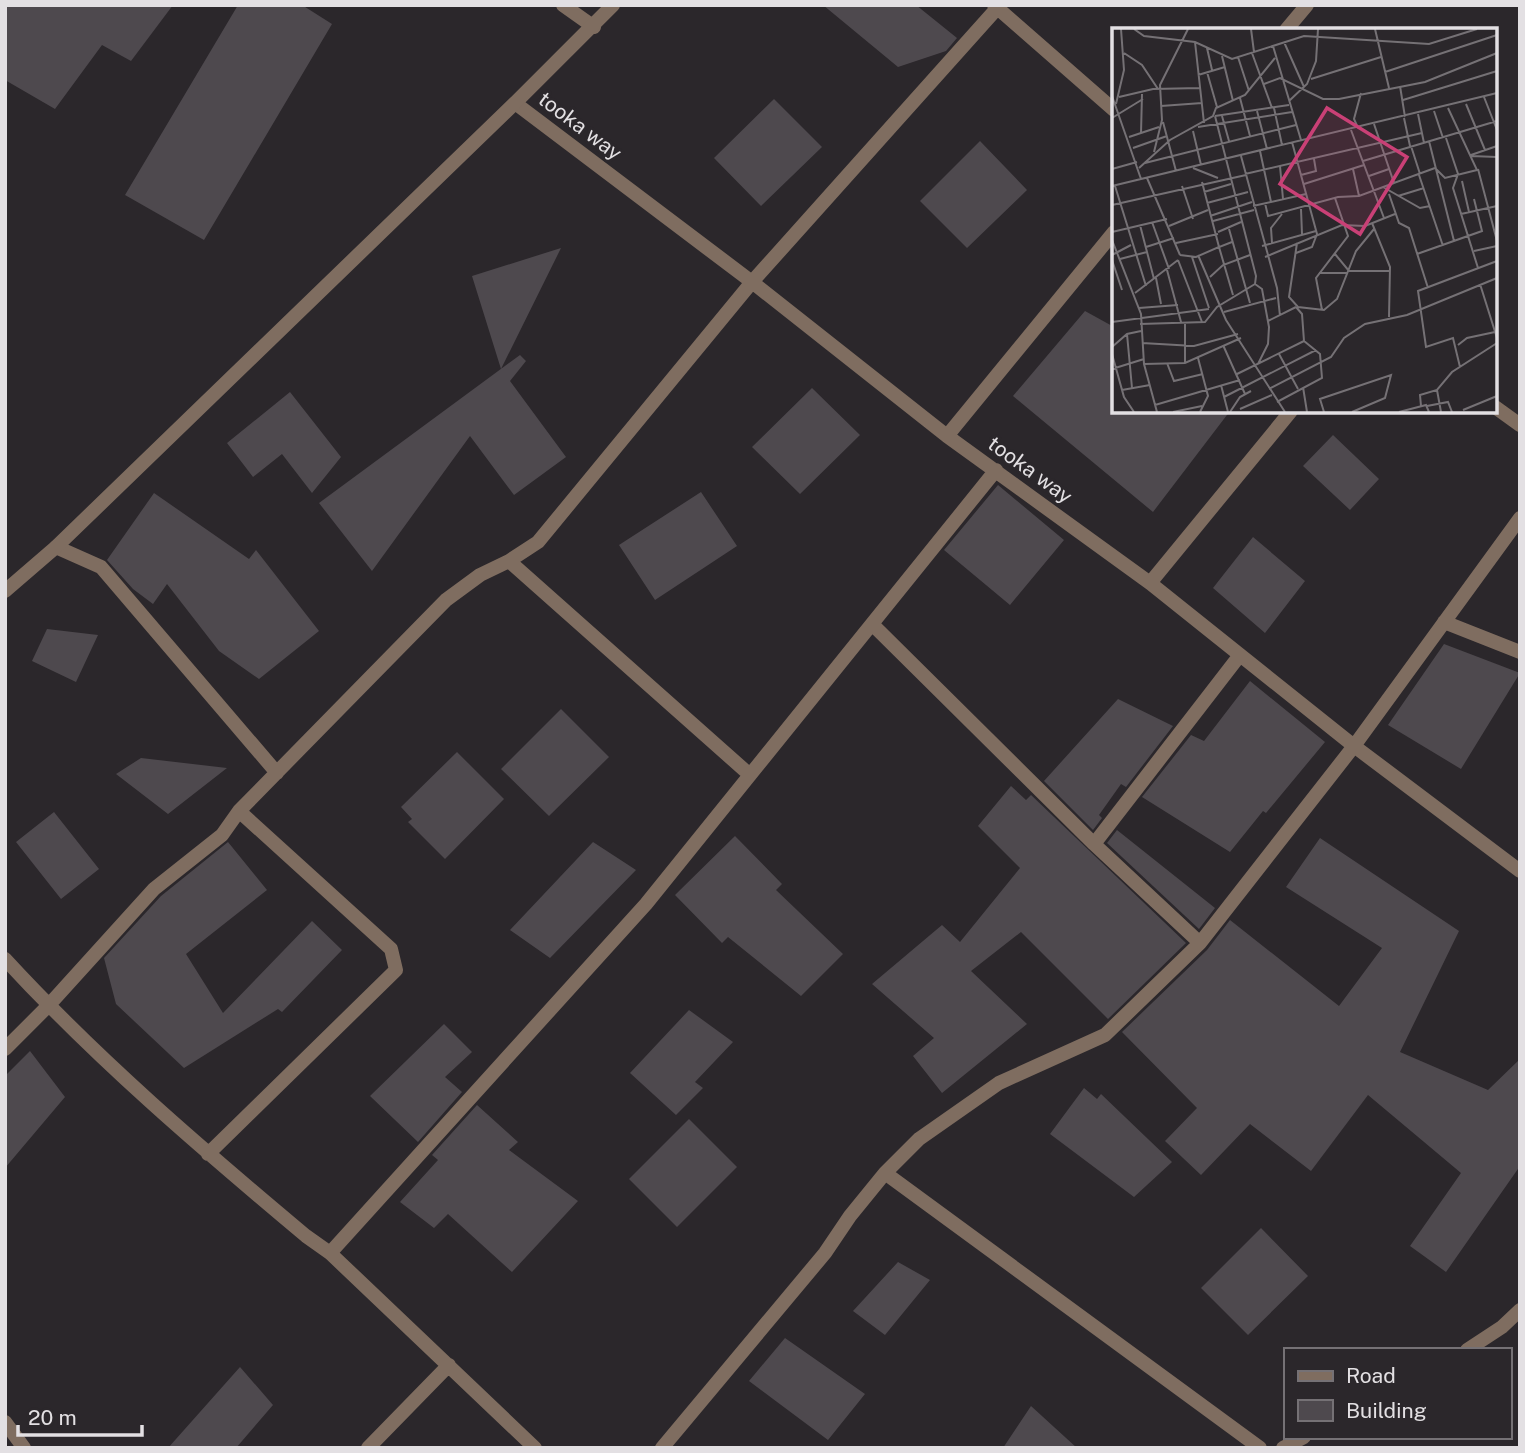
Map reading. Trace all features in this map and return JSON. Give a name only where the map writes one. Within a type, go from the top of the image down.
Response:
[{"type":"street","points":[[563,5],[594,27]]},
{"type":"street","points":[[5,591],[56,547],[594,27],[613,5]]},
{"type":"street","points":[[1288,28],[1307,5]]},
{"type":"street","points":[[5,1049],[48,1006],[154,889],[222,835],[240,811],[446,600],[480,575],[509,561],[538,542],[752,282],[997,6],[1112,108]]},
{"type":"street","name":"tooka way","points":[[515,103],[752,282],[947,436],[1150,583],[1354,746],[1520,871]]},
{"type":"street","points":[[947,436],[1112,234]]},
{"type":"street","points":[[1497,408],[1520,425]]},
{"type":"street","points":[[1150,583],[1289,413]]},
{"type":"street","points":[[330,1253],[646,904],[996,470]]},
{"type":"street","points":[[662,1448],[825,1253],[850,1216],[885,1173],[919,1139],[999,1083],[1105,1035],[1200,943],[1354,746],[1520,518]]},
{"type":"street","points":[[56,547],[102,567],[277,773]]},
{"type":"street","points":[[509,561],[750,775]]},
{"type":"street","points":[[1444,622],[1520,652]]},
{"type":"street","points":[[872,624],[1094,844],[1200,943]]},
{"type":"street","points":[[1094,844],[1240,655]]},
{"type":"street","points":[[208,1154],[396,970],[391,949],[240,811]]},
{"type":"street","points":[[5,959],[48,1006],[163,1115],[330,1253],[535,1448]]},
{"type":"street","points":[[885,1173],[1260,1448]]},
{"type":"street","points":[[1470,1348],[1502,1327],[1520,1310]]},
{"type":"street","points":[[368,1448],[449,1365]]},
{"type":"street","points":[[5,1423],[24,1448]]},
{"type":"street","points":[[1283,1448],[1300,1439]]},
{"type":"building","points":[[5,5],[173,5],[131,61],[102,45],[55,109],[5,80]]},
{"type":"building","points":[[238,5],[302,5],[332,24],[204,240],[125,195]]},
{"type":"building","points":[[823,5],[916,5],[957,38],[946,51],[898,67]]},
{"type":"building","points":[[774,99],[822,147],[761,206],[714,158]]},
{"type":"building","points":[[980,141],[1027,190],[967,248],[920,201]]},
{"type":"building","points":[[561,248],[501,369],[472,276]]},
{"type":"building","points":[[1085,311],[1112,326],[1112,413],[1228,413],[1153,512],[1013,396]]},
{"type":"building","points":[[520,355],[526,361],[510,381],[566,457],[514,495],[470,436],[372,571],[319,503]]},
{"type":"building","points":[[812,388],[860,435],[800,494],[752,447]]},
{"type":"building","points":[[290,392],[341,457],[312,493],[282,454],[253,477],[227,443]]},
{"type":"building","points":[[1333,435],[1379,479],[1350,510],[1303,466]]},
{"type":"building","points":[[998,485],[1064,540],[1010,605],[944,550]]},
{"type":"building","points":[[701,492],[737,546],[655,600],[619,545]]},
{"type":"building","points":[[154,493],[249,559],[256,550],[319,631],[259,679],[219,651],[167,584],[153,604],[133,589],[107,560]]},
{"type":"building","points":[[1253,537],[1305,581],[1265,633],[1213,588]]},
{"type":"building","points":[[47,629],[98,635],[76,682],[32,661]]},
{"type":"building","points":[[1444,644],[1520,673],[1461,769],[1388,725]]},
{"type":"building","points":[[1250,681],[1325,742],[1230,852],[1142,797],[1191,735],[1204,741]]},
{"type":"building","points":[[1118,699],[1173,726],[1126,787],[1121,784],[1099,815],[1102,818],[1093,830],[1044,781]]},
{"type":"building","points":[[561,709],[609,757],[549,816],[501,769]]},
{"type":"building","points":[[457,752],[504,799],[445,859],[408,822],[412,819],[401,807]]},
{"type":"building","points":[[141,758],[227,768],[168,814],[116,774]]},
{"type":"building","points":[[1011,786],[1026,800],[1031,795],[1186,943],[1108,1019],[1021,932],[971,971],[1027,1024],[942,1093],[913,1056],[934,1038],[872,984],[942,925],[960,942],[1020,868],[978,826]]},
{"type":"building","points":[[54,812],[99,869],[61,899],[16,842]]},
{"type":"building","points":[[1117,830],[1215,908],[1199,929],[1107,843]]},
{"type":"building","points":[[735,836],[782,884],[776,890],[843,954],[801,996],[728,937],[722,943],[675,895]]},
{"type":"building","points":[[1320,838],[1459,931],[1400,1052],[1488,1090],[1520,1059],[1520,1166],[1446,1272],[1410,1246],[1461,1173],[1368,1095],[1311,1171],[1250,1124],[1201,1175],[1165,1141],[1197,1108],[1122,1032],[1207,950],[1230,920],[1339,1006],[1382,948],[1286,887]]},
{"type":"building","points":[[228,842],[267,890],[186,954],[223,1013],[312,921],[342,950],[282,1012],[278,1009],[184,1068],[116,1004],[104,958],[161,896]]},
{"type":"building","points":[[593,842],[636,870],[550,958],[510,930]]},
{"type":"building","points":[[689,1010],[733,1042],[695,1082],[703,1088],[676,1115],[630,1073]]},
{"type":"building","points":[[444,1024],[472,1052],[445,1077],[462,1092],[418,1142],[370,1096]]},
{"type":"building","points":[[30,1051],[65,1097],[5,1168],[5,1076]]},
{"type":"building","points":[[1084,1088],[1097,1099],[1101,1094],[1172,1162],[1134,1197],[1050,1134]]},
{"type":"building","points":[[477,1105],[518,1142],[509,1150],[578,1201],[512,1272],[448,1214],[434,1228],[400,1202],[438,1160],[432,1155]]},
{"type":"building","points":[[689,1119],[737,1167],[677,1227],[629,1179]]},
{"type":"building","points":[[1261,1228],[1308,1276],[1248,1335],[1201,1288]]},
{"type":"building","points":[[898,1262],[930,1280],[885,1335],[853,1311]]},
{"type":"building","points":[[785,1338],[865,1394],[828,1440],[749,1381]]},
{"type":"building","points":[[240,1367],[273,1405],[236,1448],[168,1448]]},
{"type":"building","points":[[1031,1406],[1077,1448],[1003,1448]]}]
